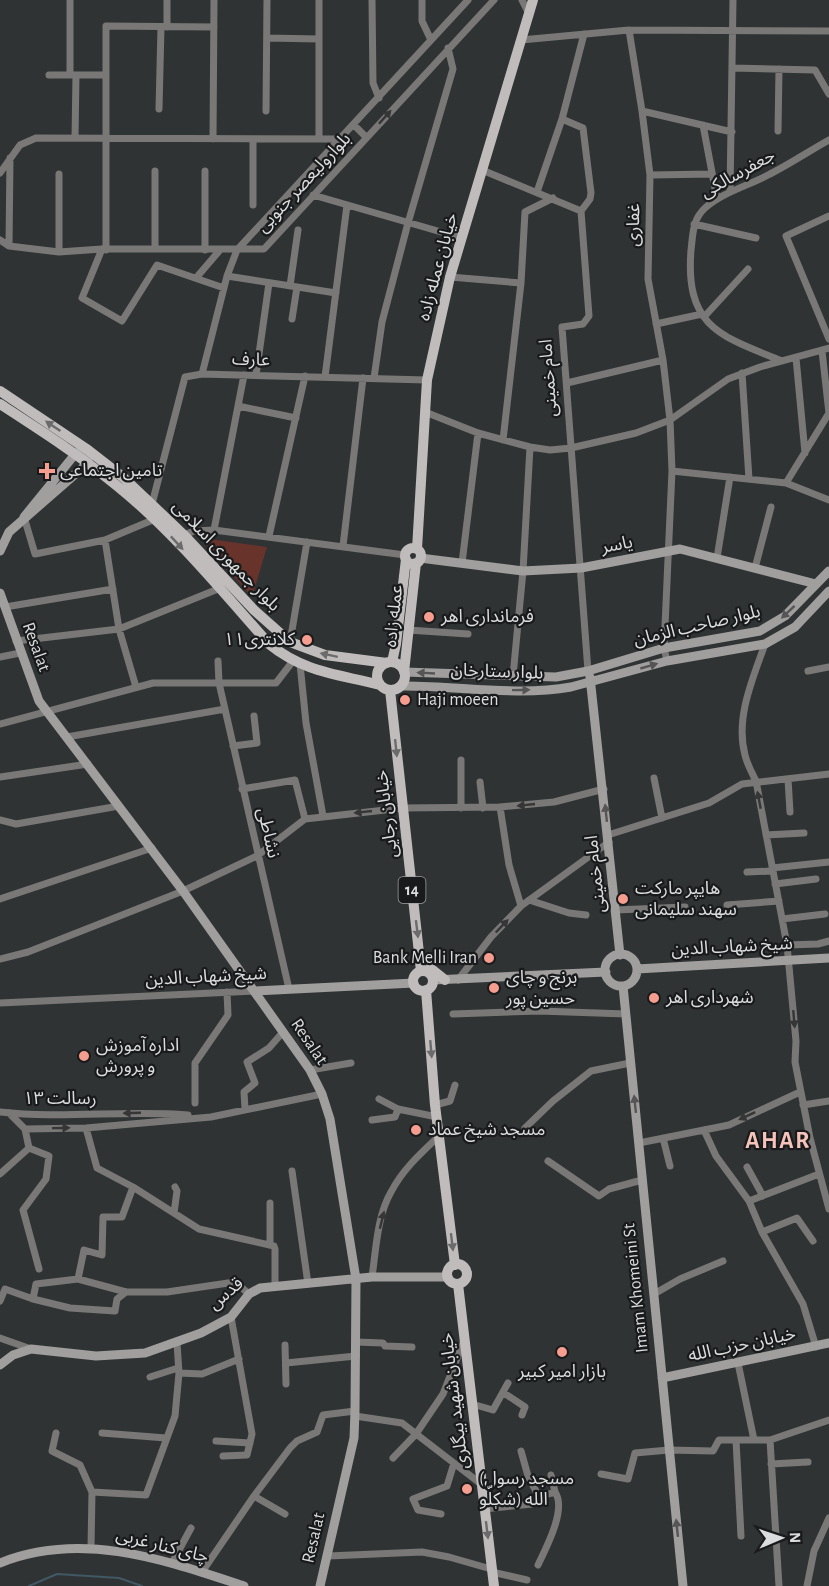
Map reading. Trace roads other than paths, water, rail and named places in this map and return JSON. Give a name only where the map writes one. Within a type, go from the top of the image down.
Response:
[{"type":"main road","name":"خیابان عمله زاده","points":[[413,557],[427,380],[450,277],[533,0]]},
{"type":"main road","name":"بلوار جمهوری اسلامی","points":[[0,391],[88,450],[124,478],[184,535],[254,610],[290,642],[325,655],[389,662]]},
{"type":"main road","name":"بلوار جمهوری اسلامی","points":[[0,404],[76,453],[155,519],[269,644],[296,662],[323,673],[390,687]]},
{"type":"main road","points":[[0,551],[9,532],[24,517],[88,463],[88,450],[76,453],[24,517]]},
{"type":"main road","name":"یاسر","points":[[413,557],[523,571],[581,568],[680,549],[816,584]]},
{"type":"main road","name":"عمله زاده","points":[[404,672],[413,557]]},
{"type":"main road","name":"عمله زاده","points":[[389,662],[396,644],[413,557]]},
{"type":"main road","name":"بلوار صاحب الزمان","points":[[588,671],[664,648],[760,631],[785,616],[829,571]]},
{"type":"main road","name":"بلوار صاحب الزمان","points":[[592,682],[668,661],[765,644],[795,627],[829,591]]},
{"type":"main road","name":"Resalat","points":[[0,593],[20,653],[45,711],[152,848],[255,991],[309,1070],[322,1094],[330,1119],[356,1279],[356,1356],[354,1438],[320,1586]]},
{"type":"main road","points":[[389,662],[402,667],[404,672],[405,677],[390,687],[377,675],[379,670],[389,662]]},
{"type":"main road","name":"بلوار ستارخان","points":[[404,672],[556,677],[588,671]]},
{"type":"main road","name":"امام خمینی","points":[[588,671],[592,682],[604,789],[619,950]]},
{"type":"main road","name":"بلوار ستارخان","points":[[390,687],[557,690],[592,682]]},
{"type":"main road","name":"خیابان رجایی","points":[[390,687],[421,965]]},
{"type":"main road","points":[[433,980],[601,972],[613,984],[623,986],[632,982],[637,969],[633,960],[619,950],[601,972]]},
{"type":"main road","name":"شیخ شهاب الدین","points":[[637,969],[829,958]]},
{"type":"main road","points":[[421,965],[445,980]]},
{"type":"main road","points":[[421,965],[429,972],[433,980],[432,986],[426,990],[418,989],[414,983],[421,965]]},
{"type":"main road","name":"شیخ شهاب الدین","points":[[255,991],[414,983]]},
{"type":"main road","name":"Imam Khomeini St","points":[[623,986],[683,1586]]},
{"type":"main road","points":[[426,990],[436,1111],[455,1265]]},
{"type":"main road","points":[[455,1265],[462,1265],[467,1273],[466,1279],[458,1284],[452,1282],[448,1277],[450,1268],[455,1265]]},
{"type":"main road","name":"قدس","points":[[31,1349],[96,1356],[145,1353],[177,1343],[231,1317],[249,1294],[260,1288],[372,1277],[448,1277]]},
{"type":"main road","name":"خیابان شهید بیگلری","points":[[458,1284],[494,1586]]},
{"type":"main road","name":"خیابان حزب الله","points":[[662,1378],[829,1343]]},
{"type":"main road","points":[[0,1365],[13,1355],[31,1349]]},
{"type":"main road","name":"چای کنار غربی","points":[[0,1563],[50,1550],[91,1548],[145,1556],[244,1586]]},
{"type":"street","points":[[70,0],[75,138]]},
{"type":"street","points":[[159,109],[167,0]]},
{"type":"street","points":[[213,139],[214,0]]},
{"type":"street","points":[[267,0],[267,111]]},
{"type":"street","points":[[319,0],[319,139]]},
{"type":"street","points":[[372,0],[373,83],[379,98]]},
{"type":"street","points":[[422,0],[422,21],[431,39]]},
{"type":"street","name":"بلوارولیعصر جنوبی","points":[[237,250],[468,0]]},
{"type":"street","name":"بلوارولیعصر جنوبی","points":[[237,250],[264,249],[494,0]]},
{"type":"street","points":[[522,0],[529,14]]},
{"type":"street","points":[[730,192],[733,0]]},
{"type":"street","points":[[214,27],[106,26],[104,250],[82,298],[122,321],[157,265],[224,288]]},
{"type":"street","points":[[521,40],[629,30],[829,31]]},
{"type":"street","name":"غفاری","points":[[629,30],[650,175],[648,279],[663,360],[670,420],[672,471],[664,648],[668,661]]},
{"type":"street","points":[[537,192],[562,119],[584,34]]},
{"type":"street","points":[[267,38],[319,39]]},
{"type":"street","points":[[374,378],[382,322],[453,69],[448,48]]},
{"type":"street","points":[[732,68],[815,70],[829,94]]},
{"type":"street","points":[[778,131],[779,69]]},
{"type":"street","points":[[49,75],[106,75]]},
{"type":"street","points":[[642,111],[732,132]]},
{"type":"street","points":[[482,170],[581,211],[590,199],[591,193],[583,128],[562,119]]},
{"type":"street","points":[[354,125],[366,138]]},
{"type":"street","points":[[703,125],[717,199]]},
{"type":"street","points":[[0,173],[20,145],[36,138],[341,139]]},
{"type":"street","points":[[253,140],[253,205]]},
{"type":"street","name":"جعفرسالکی","points":[[782,362],[727,337],[714,329],[703,316],[695,301],[690,280],[694,224],[703,210],[717,199],[770,174],[829,140]]},
{"type":"street","points":[[9,246],[10,158]]},
{"type":"street","points":[[155,171],[156,249]]},
{"type":"street","points":[[205,171],[205,250]]},
{"type":"street","points":[[59,174],[59,252]]},
{"type":"street","points":[[650,175],[712,174]]},
{"type":"street","points":[[313,195],[462,238]]},
{"type":"street","points":[[503,440],[521,283],[525,212],[553,198]]},
{"type":"street","points":[[325,377],[346,205]]},
{"type":"street","name":"امام خمینی","points":[[581,211],[589,316],[583,324],[562,327],[588,671]]},
{"type":"street","points":[[829,216],[786,236],[829,339]]},
{"type":"street","points":[[694,224],[756,238]]},
{"type":"street","points":[[292,320],[298,230]]},
{"type":"street","points":[[0,240],[9,246],[59,252],[156,249],[237,250]]},
{"type":"street","points":[[196,278],[220,250]]},
{"type":"street","name":"عارف","points":[[237,250],[227,276],[202,374],[427,380]]},
{"type":"street","points":[[657,324],[703,316],[748,269]]},
{"type":"street","points":[[227,276],[336,293]]},
{"type":"street","points":[[450,277],[521,283]]},
{"type":"street","points":[[256,375],[269,283]]},
{"type":"street","points":[[425,412],[478,433],[530,447],[550,450],[571,448],[636,433],[670,420],[742,373],[826,349],[829,413],[786,483]]},
{"type":"street","points":[[796,358],[805,453]]},
{"type":"street","points":[[567,383],[663,360]]},
{"type":"street","points":[[742,373],[750,480]]},
{"type":"street","points":[[152,504],[185,377],[202,374]]},
{"type":"street","points":[[214,530],[244,375]]},
{"type":"street","points":[[269,536],[305,376]]},
{"type":"street","points":[[343,546],[363,378]]},
{"type":"street","points":[[238,406],[296,418]]},
{"type":"street","points":[[462,564],[478,433]]},
{"type":"street","points":[[513,676],[523,571],[530,447]]},
{"type":"street","points":[[672,471],[786,483],[829,500]]},
{"type":"street","points":[[717,558],[730,477]]},
{"type":"street","points":[[755,568],[771,507]]},
{"type":"street","points":[[24,517],[35,554],[105,540],[155,519]]},
{"type":"street","points":[[184,535],[214,530],[413,557]]},
{"type":"street","points":[[105,540],[119,629],[136,687]]},
{"type":"street","points":[[290,642],[307,542]]},
{"type":"street","points":[[5,608],[113,589]]},
{"type":"street","points":[[16,641],[119,629],[218,589]]},
{"type":"street","points":[[408,630],[468,634]]},
{"type":"street","points":[[765,644],[748,692],[741,732],[745,756],[756,781],[787,945],[796,1041],[795,1062],[800,1092],[829,1209]]},
{"type":"street","points":[[0,657],[20,653]]},
{"type":"street","name":"نشاطی","points":[[218,661],[219,683],[288,989]]},
{"type":"street","points":[[0,724],[153,683],[276,683],[296,662]]},
{"type":"street","points":[[296,662],[323,816]]},
{"type":"street","points":[[808,671],[829,668]]},
{"type":"street","points":[[67,737],[225,710]]},
{"type":"street","points":[[233,746],[257,743],[254,716]]},
{"type":"street","points":[[461,760],[461,808]]},
{"type":"street","points":[[0,777],[88,764]]},
{"type":"street","points":[[458,980],[491,938],[521,906],[609,838],[709,803],[742,784],[829,774]]},
{"type":"street","points":[[654,778],[662,818]]},
{"type":"street","points":[[788,779],[790,812]]},
{"type":"street","points":[[242,789],[296,780],[304,819]]},
{"type":"street","points":[[480,782],[483,808]]},
{"type":"street","points":[[0,959],[28,952],[183,891],[257,856],[304,819],[402,808],[483,808],[554,802],[604,789]]},
{"type":"street","points":[[0,820],[16,824],[119,806]]},
{"type":"street","points":[[500,807],[510,865],[521,906]]},
{"type":"street","points":[[766,835],[804,832]]},
{"type":"street","points":[[0,899],[152,848]]},
{"type":"street","points":[[747,872],[829,862]]},
{"type":"street","points":[[775,884],[816,879]]},
{"type":"street","points":[[529,900],[568,913],[586,915]]},
{"type":"street","points":[[727,905],[778,901]]},
{"type":"street","points":[[616,910],[685,907]]},
{"type":"street","points":[[782,919],[825,914]]},
{"type":"street","points":[[787,945],[819,944],[829,941]]},
{"type":"street","name":"شیخ شهاب الدین","points":[[0,1003],[255,991]]},
{"type":"street","points":[[195,1103],[195,1064],[228,1015],[227,992]]},
{"type":"street","points":[[453,1014],[539,1011],[626,1014]]},
{"type":"street","points":[[245,1109],[244,1092],[255,1083],[246,1062],[269,1048],[283,1032]]},
{"type":"street","points":[[309,1070],[351,1063]]},
{"type":"street","points":[[525,1128],[553,1101],[591,1071],[630,1063]]},
{"type":"street","points":[[379,1099],[398,1109],[436,1111],[450,1101],[455,1085]]},
{"type":"street","points":[[639,1143],[729,1125],[800,1092]]},
{"type":"street","name":"رسالت ۱۳","points":[[9,1113],[25,1129],[86,1128],[211,1117],[322,1094]]},
{"type":"street","points":[[803,1105],[829,1101]]},
{"type":"street","points":[[372,1120],[395,1117],[398,1109]]},
{"type":"street","points":[[0,1112],[9,1113]]},
{"type":"street","name":"رسالت ۱۳","points":[[9,1113],[60,1115],[148,1112],[211,1117]]},
{"type":"street","points":[[86,1128],[97,1167],[199,1229],[270,1244],[275,1249],[275,1287]]},
{"type":"street","points":[[25,1129],[29,1148]]},
{"type":"street","points":[[704,1130],[716,1156],[749,1201],[762,1232],[803,1305],[816,1347]]},
{"type":"street","points":[[372,1277],[381,1221],[389,1194],[412,1161],[439,1136]]},
{"type":"street","points":[[663,1138],[670,1166]]},
{"type":"street","points":[[0,1174],[29,1148]]},
{"type":"street","points":[[29,1148],[49,1156],[46,1179],[23,1210],[39,1269]]},
{"type":"street","points":[[548,1161],[599,1196],[609,1189],[642,1180]]},
{"type":"street","points":[[747,1167],[763,1196]]},
{"type":"street","points":[[292,1171],[308,1284]]},
{"type":"street","points":[[749,1201],[819,1174]]},
{"type":"street","points":[[78,1279],[84,1250],[102,1255],[103,1217],[122,1216],[133,1187]]},
{"type":"street","points":[[174,1213],[177,1191],[175,1187]]},
{"type":"street","points":[[270,1203],[270,1244]]},
{"type":"street","points":[[762,1232],[797,1218],[813,1241]]},
{"type":"street","points":[[654,1294],[680,1279],[723,1261]]},
{"type":"street","points":[[33,1299],[36,1284],[78,1279],[126,1292],[167,1292],[235,1282],[249,1294]]},
{"type":"street","points":[[0,1301],[5,1289],[70,1308],[115,1311],[117,1299],[126,1292]]},
{"type":"street","points":[[223,1456],[247,1455],[252,1434],[231,1317]]},
{"type":"street","points":[[0,1338],[31,1349]]},
{"type":"street","points":[[393,1458],[416,1434],[443,1394],[464,1340]]},
{"type":"street","points":[[356,1342],[412,1347]]},
{"type":"street","points":[[92,1492],[146,1494],[175,1416],[179,1370],[177,1343]]},
{"type":"street","points":[[285,1345],[286,1384]]},
{"type":"street","points":[[286,1363],[356,1356]]},
{"type":"street","points":[[150,1377],[179,1370],[202,1374],[239,1359]]},
{"type":"street","points":[[738,1363],[754,1440]]},
{"type":"street","points":[[472,1404],[491,1411],[508,1383]]},
{"type":"street","points":[[504,1393],[525,1407],[522,1415]]},
{"type":"street","points":[[202,1572],[254,1496],[297,1441],[317,1432],[322,1415],[355,1414],[402,1424],[481,1484]]},
{"type":"street","points":[[601,1474],[628,1479],[635,1453],[669,1450],[713,1451],[719,1440],[770,1440],[829,1420]]},
{"type":"street","points":[[56,1433],[52,1451],[80,1465],[92,1492],[91,1548]]},
{"type":"street","points":[[102,1433],[166,1438]]},
{"type":"street","points":[[736,1440],[741,1536]]},
{"type":"street","points":[[770,1440],[779,1586]]},
{"type":"street","points":[[216,1441],[250,1443]]},
{"type":"street","points":[[521,1451],[528,1476],[539,1497]]},
{"type":"street","points":[[771,1464],[808,1462]]},
{"type":"street","points":[[441,1514],[417,1510],[413,1499],[447,1486],[454,1463]]},
{"type":"street","points":[[538,1565],[550,1540],[559,1511],[558,1497],[554,1493],[551,1475]]},
{"type":"street","points":[[484,1509],[532,1503],[539,1497],[554,1493]]},
{"type":"street","points":[[254,1496],[285,1514]]},
{"type":"street","points":[[807,1586],[814,1551],[829,1518]]},
{"type":"street","points":[[172,1563],[191,1528]]},
{"type":"street","points":[[328,1556],[422,1552],[449,1557],[527,1580]]},
{"type":"waterway","points":[[29,1586],[57,1574],[119,1578],[142,1586]]},
{"type":"place","name":"تامین اجتماعی","points":[[47,471]]},
{"type":"place","name":"فرمانداری اهر","points":[[429,617]]},
{"type":"place","name":"کلانتری۱۱","points":[[307,640]]},
{"type":"place","name":"Haji moeen","points":[[405,700]]},
{"type":"place","name":"هایپر مارکت سهند سلیمانی","points":[[623,899]]},
{"type":"place","name":"Bank Melli Iran","points":[[489,958]]},
{"type":"place","name":"برنج و چای حسین پور","points":[[494,988]]},
{"type":"place","name":"شهرداری اهر","points":[[654,998]]},
{"type":"place","name":"اداره آموزش و پرورش","points":[[84,1056]]},
{"type":"place","name":"مسجد شیخ عماد","points":[[416,1130]]},
{"type":"place","name":"بازار امیر کبیر","points":[[562,1352]]},
{"type":"place","name":"(مسجد رسول الله (شکٖلّو","points":[[467,1489]]},
{"type":"district","name":"AHAR","points":[[778,1141]]}]
